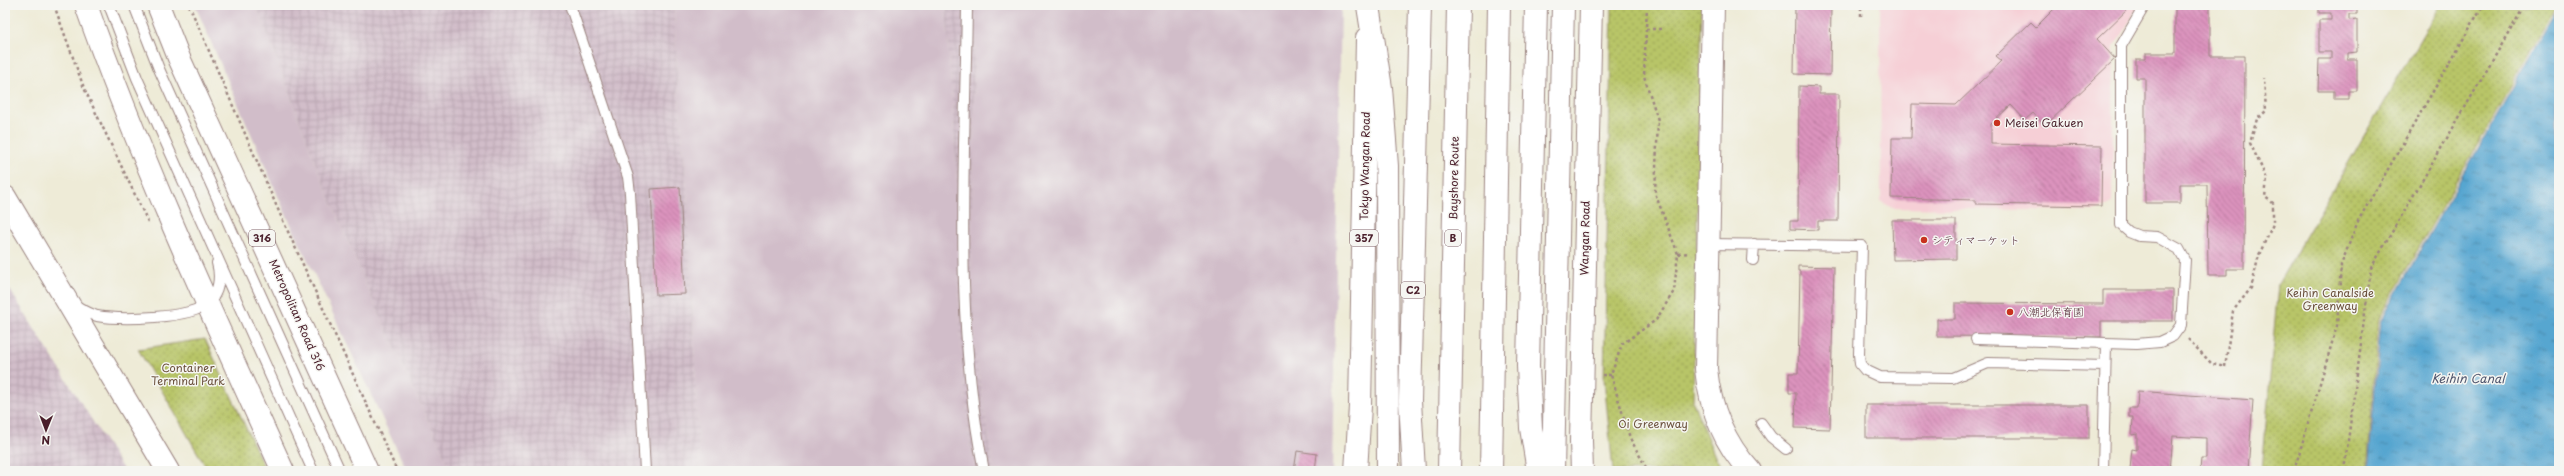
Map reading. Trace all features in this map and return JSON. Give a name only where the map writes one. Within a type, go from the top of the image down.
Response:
[{"type":"main road","points":[[86,5],[118,94],[207,304],[283,471]]},
{"type":"main road","name":"Metropolitan Road 316","points":[[158,5],[179,58],[367,471]]},
{"type":"main road","name":"C2","points":[[1414,471],[1410,401],[1420,5]]},
{"type":"main road","name":"Bayshore Route","points":[[1449,471],[1458,5]]},
{"type":"main road","points":[[1491,471],[1499,5]]},
{"type":"main road","points":[[1536,5],[1528,366],[1531,428],[1538,471]]},
{"type":"main road","points":[[1553,471],[1563,5]]},
{"type":"main road","name":"Wangan Road","points":[[1582,471],[1581,441],[1591,5]]},
{"type":"main road","points":[[1713,5],[1706,355],[1708,388],[1713,408],[1723,433],[1736,455],[1750,471]]},
{"type":"main road","points":[[1368,6],[1381,88],[1387,166],[1388,471]]},
{"type":"main road","name":"Tokyo Wangan Road","points":[[1356,471],[1360,398],[1368,6]]},
{"type":"main road","points":[[5,197],[168,471]]},
{"type":"main road","points":[[1575,471],[1581,441]]},
{"type":"lane","points":[[109,5],[138,78],[313,471]]},
{"type":"lane","points":[[134,5],[159,69],[340,471]]},
{"type":"lane","points":[[570,5],[628,177],[645,471]]},
{"type":"lane","points":[[967,5],[963,250],[965,313],[975,416],[984,471]]},
{"type":"lane","points":[[1976,339],[2106,343],[2160,342],[2173,336],[2181,325],[2185,260],[2179,249],[2157,237],[2140,236],[2129,232],[2121,224],[2121,46],[2145,5]]},
{"type":"lane","points":[[1708,244],[1862,246],[1858,354],[1860,364],[1865,370],[1880,377],[1952,378],[1988,363],[2105,366]]},
{"type":"lane","points":[[1753,260],[1754,244]]},
{"type":"lane","points":[[65,300],[96,316],[132,319],[192,310],[207,304],[216,294],[219,269],[213,248]]},
{"type":"lane","points":[[2104,471],[2106,343]]},
{"type":"lane","points":[[1761,423],[1771,437],[1786,449]]},
{"type":"path","points":[[54,5],[84,88],[149,224]]},
{"type":"path","points":[[189,5],[280,214],[397,471]]},
{"type":"path","points":[[1647,5],[1644,76],[1658,120],[1655,193],[1678,254],[1674,291],[1656,320],[1622,344],[1611,375],[1630,438],[1648,471]]},
{"type":"path","points":[[1861,5],[1861,16]]},
{"type":"path","points":[[2294,471],[2337,326],[2341,265],[2358,221],[2484,5]]},
{"type":"path","points":[[2344,471],[2371,268],[2525,5]]},
{"type":"path","points":[[1646,29],[1662,29]]},
{"type":"path","points":[[2178,329],[2212,364],[2225,367],[2233,311],[2251,288],[2259,254],[2273,224],[2273,203],[2264,197],[2267,179],[2250,143],[2257,118],[2266,111],[2264,78]]},
{"type":"path","points":[[1600,375],[1611,375]]},
{"type":"shaded area","points":[[195,5],[256,5],[319,173],[372,299],[451,471],[407,471],[285,212]]},
{"type":"shaded area","points":[[256,5],[674,5],[677,75],[687,189],[700,471],[451,471],[372,299],[319,173]]},
{"type":"shaded area","points":[[674,5],[946,5],[958,198],[960,330],[969,438],[976,471],[700,471],[687,189],[677,75]]},
{"type":"shaded area","points":[[946,5],[976,5],[971,250],[973,312],[976,356],[994,471],[976,471],[969,438],[960,330],[958,198]]},
{"type":"shaded area","points":[[976,5],[1341,5],[1332,471],[994,471],[976,356],[973,312],[971,250]]},
{"type":"shaded area","name":"Meisei Gakuen","points":[[1880,5],[2140,5],[2114,46],[2112,203],[2094,211],[1892,208],[1881,201]]},
{"type":"shaded area","points":[[5,282],[124,471],[5,471]]},
{"type":"green space","name":"Oi Greenway","points":[[1612,5],[1702,5],[1693,402],[1716,459],[1726,471],[1613,471],[1604,379]]},
{"type":"green space","name":"Keihin Canalside Greenway","points":[[2440,5],[2557,5],[2379,318],[2367,471],[2262,471],[2278,284]]},
{"type":"green space","name":"Container Terminal Park","points":[[205,339],[266,471],[208,471],[138,349]]},
{"type":"water","name":"Keihin Canal","points":[[2559,6],[2559,471],[2368,471],[2381,319]]},
{"type":"building","points":[[1795,5],[1831,5],[1830,75],[1794,74]]},
{"type":"building","points":[[2058,5],[2132,5],[2097,39],[2115,59],[2045,126],[2033,113],[2025,120],[2011,105],[1991,124],[1991,144],[2102,146],[2101,206],[1976,204],[1976,200],[1891,198],[1892,138],[1911,138],[1912,104],[1956,105],[2002,61],[1996,56],[2031,22],[2036,27]]},
{"type":"building","points":[[2175,5],[2210,5],[2210,56],[2245,56],[2244,269],[2227,269],[2227,275],[2208,275],[2207,184],[2180,184],[2180,203],[2145,203],[2145,78],[2136,78],[2136,59],[2146,59],[2146,53],[2175,53]]},
{"type":"building","points":[[2319,5],[2357,5],[2357,14],[2349,14],[2349,20],[2357,19],[2357,52],[2348,53],[2348,59],[2357,59],[2357,91],[2349,91],[2349,99],[2334,99],[2334,91],[2318,91],[2319,59],[2331,59],[2331,52],[2319,52],[2319,20],[2331,20],[2331,13],[2319,13]]},
{"type":"building","points":[[1799,86],[1819,87],[1819,94],[1839,94],[1838,221],[1818,221],[1818,230],[1790,229],[1790,221],[1798,221]]},
{"type":"building","points":[[680,187],[685,294],[656,295],[651,189]]},
{"type":"building","name":"シティマーケット","points":[[1892,220],[1956,220],[1956,259],[1893,260]]},
{"type":"building","points":[[1798,266],[1834,267],[1830,429],[1795,428],[1796,393],[1789,393],[1789,373],[1798,373],[1800,271],[1798,271]]},
{"type":"building","points":[[2103,290],[2173,290],[2173,321],[2101,321],[2101,337],[1937,336],[1937,319],[1955,319],[1955,303],[2103,304]]},
{"type":"building","points":[[2138,391],[2253,400],[2248,471],[2200,471],[2201,458],[2206,458],[2206,438],[2173,436],[2170,471],[2130,469],[2132,449],[2137,450],[2137,434],[2132,435],[2133,417],[2129,417],[2129,408],[2137,408]]},
{"type":"building","points":[[1866,405],[2089,405],[2089,438],[1866,438]]},
{"type":"building","points":[[1297,451],[1317,454],[1315,471],[1294,471]]},
{"type":"place","name":"Meisei Gakuen","points":[[1997,123]]},
{"type":"place","name":"シティマーケット","points":[[1924,240]]},
{"type":"place","name":"八潮北保育園","points":[[2010,312]]}]
